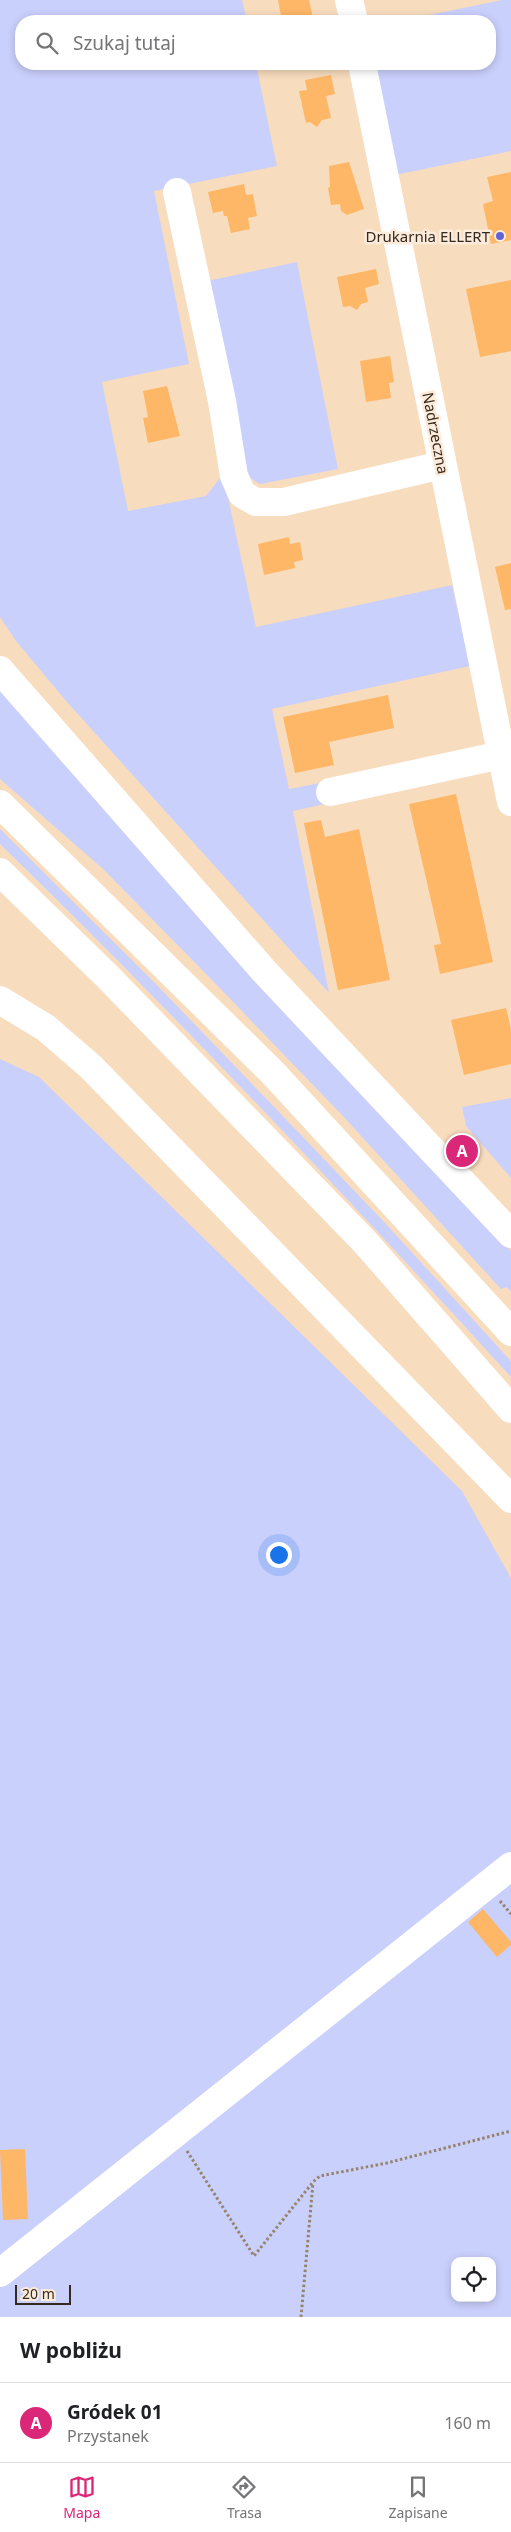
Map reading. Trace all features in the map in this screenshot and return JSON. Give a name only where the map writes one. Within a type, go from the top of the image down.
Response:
[{"type":"main road","points":[[349,0],[353,15]]},
{"type":"main road","name":"Nadrzeczna","points":[[363,70],[442,465],[506,754],[511,802]]},
{"type":"main road","points":[[177,192],[222,401],[234,476],[242,494],[256,502],[284,502],[442,465]]},
{"type":"main road","points":[[0,670],[264,971],[511,1234]]},
{"type":"main road","points":[[330,792],[506,754]]},
{"type":"main road","points":[[0,804],[273,1073],[511,1332]]},
{"type":"main road","points":[[0,872],[108,977],[365,1242],[511,1409]]},
{"type":"main road","points":[[0,1000],[46,1028],[91,1067],[511,1499]]},
{"type":"main road","points":[[0,2273],[511,1866]]},
{"type":"path","points":[[176,2134],[254,2256],[313,2182],[320,2176],[387,2163],[511,2131]]},
{"type":"path","points":[[301,2317],[313,2182]]},
{"type":"shaded area","points":[[0,0],[242,0],[246,15],[15,15],[15,70],[257,70],[277,166],[154,191],[189,364],[102,382],[128,511],[206,496],[223,474],[256,627],[452,585],[470,666],[272,709],[289,789],[325,782],[329,803],[293,811],[329,993],[67,702],[16,641],[0,617]]},
{"type":"shaded area","points":[[502,0],[511,0],[511,151],[395,175],[374,70],[496,70],[496,15],[429,15]]},
{"type":"shaded area","points":[[297,262],[338,469],[260,484],[247,476],[207,281]]},
{"type":"shaded area","points":[[0,690],[511,1251],[511,1292],[507,1287],[501,1289],[342,1115],[102,868],[0,779]]},
{"type":"shaded area","points":[[0,829],[155,983],[386,1224],[511,1361],[511,1377],[386,1241],[196,1040],[0,844]]},
{"type":"shaded area","points":[[0,1059],[39,1077],[462,1491],[511,1578],[511,2317],[0,2317]]},
{"type":"shaded area","points":[[511,1098],[511,1178],[466,1126],[462,1107]]},
{"type":"building","points":[[278,0],[309,0],[312,15],[281,15]]},
{"type":"building","points":[[331,75],[335,94],[326,96],[331,118],[322,120],[317,127],[310,122],[306,123],[299,91],[307,90],[305,80]]},
{"type":"building","points":[[349,162],[364,209],[347,215],[341,211],[340,204],[331,205],[328,188],[330,187],[329,166]]},
{"type":"building","name":"Drukarnia ELLERT","points":[[511,172],[511,240],[491,244],[483,204],[493,201],[487,177]]},
{"type":"building","points":[[244,184],[246,195],[253,194],[257,216],[248,218],[250,229],[231,233],[227,216],[224,216],[223,211],[213,213],[208,192]]},
{"type":"building","points":[[376,269],[379,284],[365,288],[368,302],[361,304],[357,310],[350,306],[343,307],[337,277]]},
{"type":"building","points":[[511,280],[511,351],[480,357],[466,289]]},
{"type":"building","points":[[390,356],[394,382],[389,383],[391,398],[366,402],[360,361]]},
{"type":"building","points":[[167,386],[180,436],[148,443],[143,418],[148,417],[143,391]]},
{"type":"building","points":[[289,537],[290,544],[300,542],[303,560],[294,562],[295,568],[264,575],[258,544]]},
{"type":"building","points":[[511,563],[511,609],[505,610],[495,567]]},
{"type":"building","points":[[388,695],[394,728],[329,742],[334,765],[295,773],[283,717]]},
{"type":"building","points":[[456,794],[493,962],[440,974],[434,945],[441,944],[409,804]]},
{"type":"building","points":[[321,820],[325,837],[359,829],[390,980],[338,990],[304,823]]},
{"type":"building","points":[[506,1008],[511,1029],[511,1064],[464,1075],[451,1020]]},
{"type":"building","points":[[483,1909],[511,1942],[511,1945],[497,1957],[468,1922]]},
{"type":"building","points":[[25,2149],[28,2219],[3,2220],[0,2150]]},
{"type":"place","name":"Drukarnia ELLERT","points":[[500,236]]},
{"type":"place","name":"Gródek 01","points":[[462,1151]]}]
